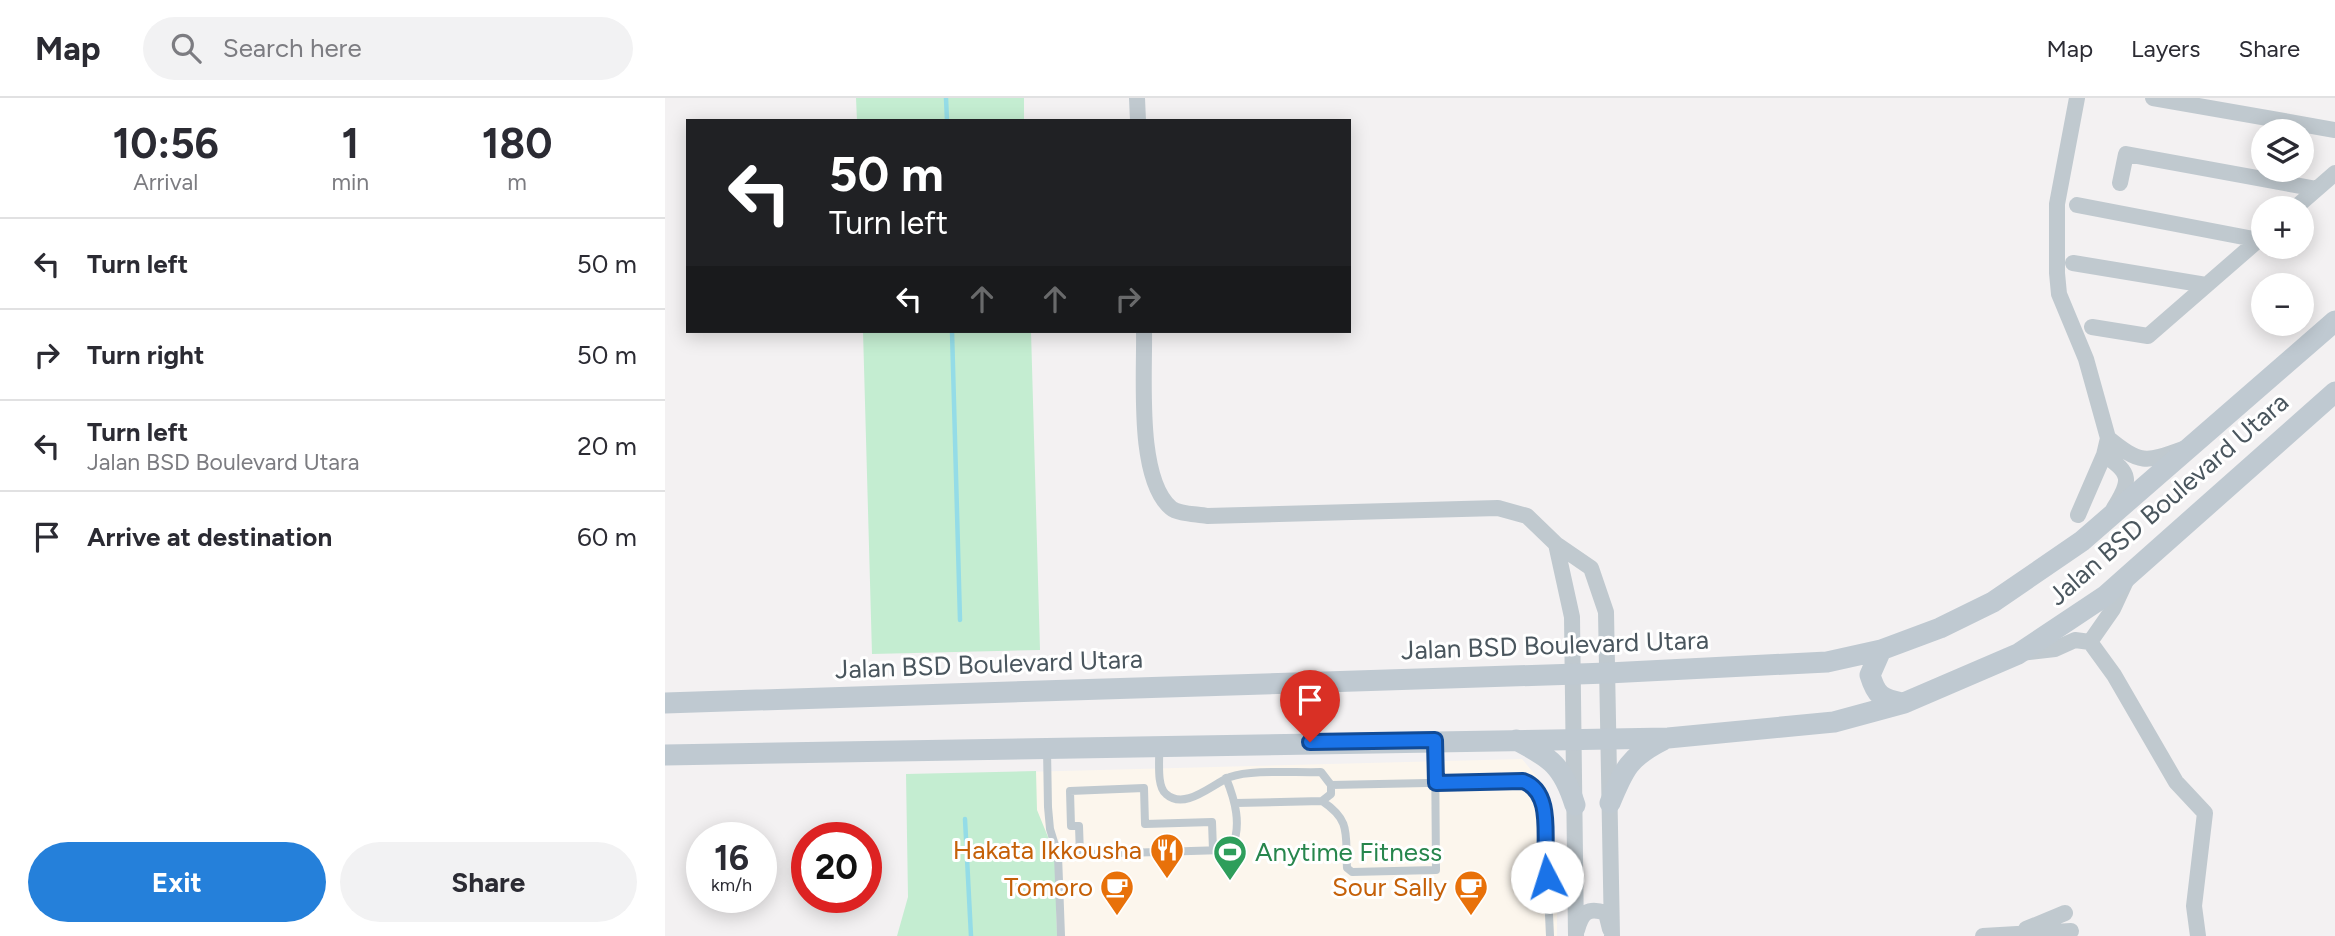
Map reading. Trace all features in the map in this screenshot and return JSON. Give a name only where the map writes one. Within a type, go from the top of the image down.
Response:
[{"type":"main road","name":"Jalan BSD Boulevard Utara","points":[[665,704],[1608,673],[1827,662],[1881,650],[1940,628],[1993,602],[2082,541],[2335,321]]},
{"type":"main road","name":"Jalan BSD Boulevard Utara","points":[[665,755],[1513,738],[1668,738],[1834,722],[1904,703],[2018,654],[2062,627],[2128,576],[2335,392]]},
{"type":"main road","points":[[1881,650],[1870,675],[1875,691],[1882,699],[1904,703]]},
{"type":"main road","points":[[1513,738],[1544,755],[1567,778],[1575,805]]},
{"type":"main road","points":[[1609,803],[1623,770],[1638,753],[1668,738]]},
{"type":"street","points":[[1137,98],[1138,119]]},
{"type":"street","points":[[2077,98],[2057,204],[2057,273],[2059,294],[2086,359],[2108,438],[2104,455],[2078,516]]},
{"type":"street","points":[[2153,98],[2198,102],[2335,130]]},
{"type":"street","points":[[2120,183],[2126,154],[2317,189]]},
{"type":"street","points":[[2309,196],[2335,173]]},
{"type":"street","points":[[2077,205],[2251,236]]},
{"type":"street","points":[[2092,327],[2148,336],[2251,247]]},
{"type":"street","points":[[2073,263],[2206,285]]},
{"type":"street","points":[[1144,333],[1147,462],[1154,488],[1172,510],[1207,516],[1498,508],[1527,516],[1556,544],[1591,568],[1606,612],[1612,936]]},
{"type":"street","points":[[2108,438],[2130,456],[2142,461],[2156,459],[2192,446]]},
{"type":"street","points":[[2104,455],[2122,466],[2127,478],[2125,491],[2105,521]]},
{"type":"street","points":[[1556,544],[1572,617],[1576,936]]},
{"type":"street","points":[[2090,642],[2113,609],[2128,576]]},
{"type":"street","points":[[2018,654],[2055,649],[2075,640],[2090,642],[2114,675],[2176,782],[2205,813],[2194,906],[2198,936]]},
{"type":"street","points":[[1576,936],[1580,917],[1587,911],[1595,910],[1606,913],[1612,936]]},
{"type":"street","points":[[2017,933],[2065,913]]},
{"type":"street","points":[[1983,936],[2071,931]]},
{"type":"lane","points":[[1236,803],[1322,801],[1338,812],[1344,820],[1347,868],[1352,872],[1436,870],[1435,740]]},
{"type":"lane","points":[[1159,744],[1161,788],[1167,795],[1191,798],[1236,775],[1321,772],[1331,785],[1331,794],[1322,801]]},
{"type":"lane","points":[[1047,746],[1050,829],[1058,855],[1061,936]]},
{"type":"lane","points":[[1058,855],[1213,850],[1232,847],[1236,838],[1236,803],[1226,778]]},
{"type":"lane","points":[[1331,785],[1523,781],[1532,785],[1540,793],[1544,806],[1544,863],[1550,891],[1550,936]]},
{"type":"lane","points":[[1080,855],[1079,826],[1070,826],[1070,791],[1144,788],[1145,824],[1212,822],[1213,850]]},
{"type":"lane","points":[[1544,863],[1575,863]]},
{"type":"shaded area","points":[[1522,759],[1547,789],[1549,847],[1557,884],[1557,936],[1042,936],[1023,772]]},
{"type":"green space","points":[[856,98],[1024,98],[1024,119],[857,119]]},
{"type":"green space","points":[[863,333],[1031,333],[1040,650],[872,654]]},
{"type":"green space","points":[[1036,771],[1037,810],[1055,854],[1057,936],[897,936],[908,897],[906,774]]},
{"type":"waterway","points":[[946,98],[947,119]]},
{"type":"waterway","points":[[952,333],[960,620]]},
{"type":"waterway","points":[[965,819],[971,936]]},
{"type":"place","name":"Hakata Ikkousha","points":[[1167,880]]},
{"type":"place","name":"Anytime Fitness","points":[[1230,882]]},
{"type":"place","name":"Tomoro","points":[[1117,917]]},
{"type":"place","name":"Sour Sally","points":[[1471,917]]},
{"type":"route","points":[[1310,742],[1435,740],[1436,783],[1523,781],[1532,785],[1540,793],[1544,806],[1544,863],[1547,877]]}]
